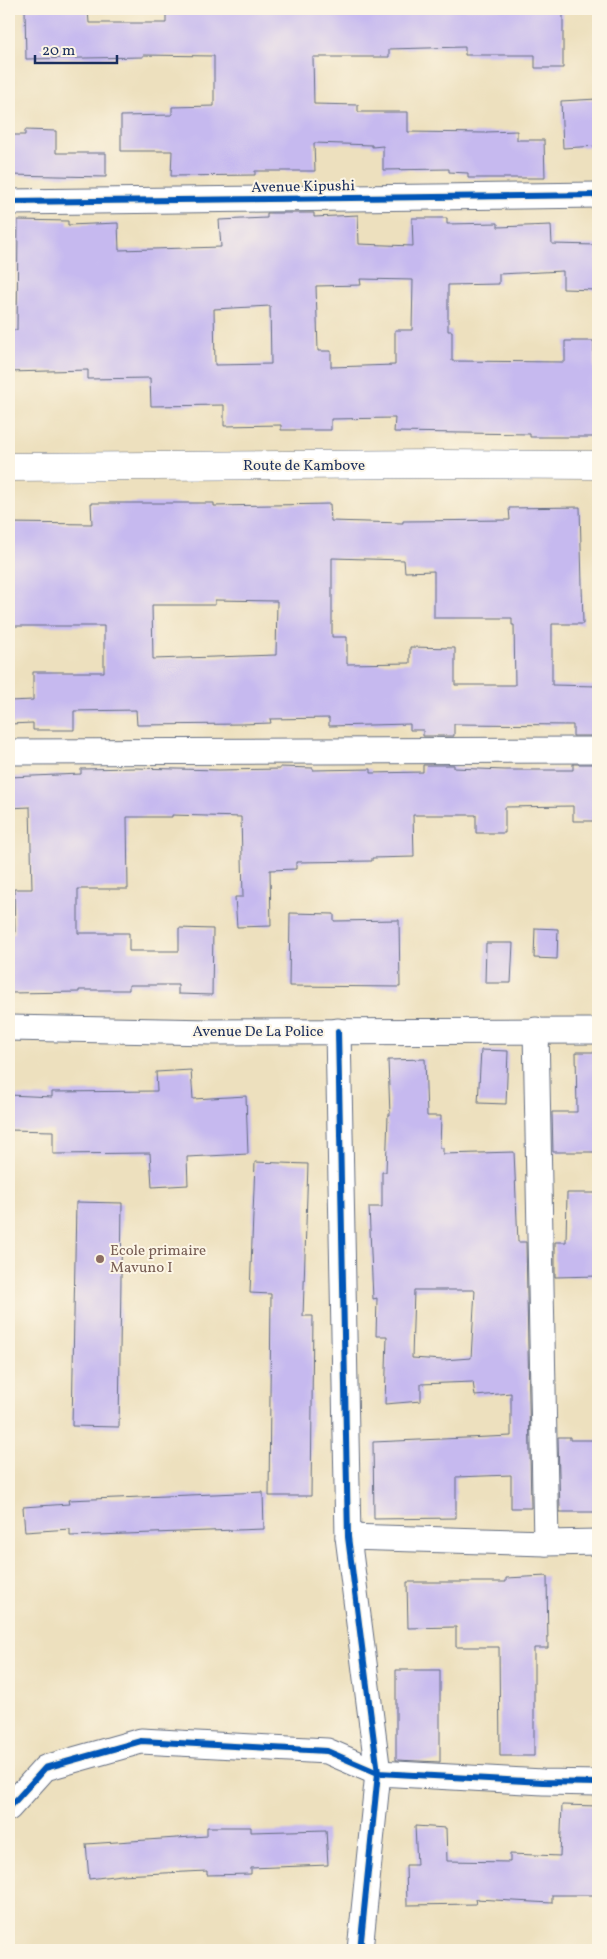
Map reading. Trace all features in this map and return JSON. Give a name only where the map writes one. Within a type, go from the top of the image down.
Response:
[{"type":"street","name":"Avenue Kipushi","points":[[9,202],[598,195]]},
{"type":"street","name":"Route de Kambove","points":[[9,467],[439,464],[598,465]]},
{"type":"street","points":[[9,752],[598,750]]},
{"type":"street","name":"Avenue De La Police","points":[[9,1028],[212,1032],[598,1031]]},
{"type":"street","points":[[536,1030],[546,1542]]},
{"type":"street","points":[[338,1031],[348,1537],[378,1774],[360,1950]]},
{"type":"street","points":[[348,1537],[598,1542]]},
{"type":"street","points":[[9,1808],[44,1768],[141,1741],[326,1750],[378,1774],[598,1784]]},
{"type":"building","points":[[25,9],[88,9],[89,23],[166,23],[166,9],[563,9],[563,68],[535,68],[535,55],[465,55],[465,47],[389,49],[389,57],[313,57],[314,104],[358,105],[358,112],[408,112],[408,132],[486,133],[517,131],[517,140],[544,140],[545,178],[468,178],[468,173],[449,172],[449,169],[383,170],[383,146],[314,143],[315,171],[255,171],[255,175],[171,176],[172,151],[121,151],[121,116],[172,115],[172,107],[214,106],[214,56],[143,55],[143,57],[26,59]]},
{"type":"building","points":[[597,99],[598,146],[563,148],[561,101]]},
{"type":"building","points":[[25,130],[56,131],[56,153],[106,153],[106,177],[9,175],[9,135],[25,135]]},
{"type":"building","points":[[267,213],[314,213],[314,217],[358,215],[359,244],[413,246],[412,218],[447,218],[447,224],[498,223],[498,227],[551,225],[552,244],[597,245],[596,290],[563,289],[563,271],[499,274],[499,284],[448,285],[448,331],[452,331],[452,361],[565,362],[565,341],[594,341],[594,385],[598,385],[598,429],[594,429],[595,437],[530,437],[530,434],[394,432],[395,418],[331,419],[331,430],[281,430],[281,425],[224,426],[224,405],[151,406],[150,378],[88,379],[88,370],[9,372],[9,330],[17,330],[18,220],[68,221],[68,225],[118,223],[119,250],[221,247],[219,220],[267,218]],"holes":[[[360,279],[413,280],[412,330],[395,330],[395,365],[331,367],[331,351],[318,351],[316,286],[361,285]],[[270,306],[271,364],[215,365],[214,309]]]},
{"type":"building","points":[[91,503],[214,503],[214,506],[330,504],[331,521],[403,523],[403,521],[510,520],[509,508],[580,507],[583,624],[552,624],[552,685],[598,686],[598,736],[573,736],[573,725],[454,724],[454,736],[423,736],[423,730],[410,730],[410,724],[329,726],[329,718],[270,719],[271,723],[137,725],[136,710],[74,711],[74,730],[33,730],[33,723],[9,724],[9,701],[33,700],[33,672],[104,672],[104,626],[9,626],[9,523],[92,524]],"holes":[[[332,558],[404,560],[405,572],[434,571],[434,618],[512,618],[512,625],[514,625],[515,685],[455,685],[455,648],[410,647],[410,663],[347,664],[347,637],[332,637]],[[215,600],[277,601],[276,655],[153,659],[152,605],[215,605]]]},
{"type":"building","points":[[573,764],[598,764],[598,821],[573,821],[573,806],[505,807],[505,833],[476,833],[476,815],[413,815],[414,857],[372,858],[372,861],[296,862],[296,869],[270,870],[271,926],[237,927],[235,897],[243,897],[241,817],[172,815],[172,817],[127,817],[128,889],[78,889],[78,933],[129,933],[129,951],[179,951],[179,928],[213,929],[212,995],[178,994],[178,985],[129,985],[129,990],[9,993],[9,934],[15,934],[14,889],[32,889],[30,807],[9,808],[9,777],[81,774],[81,769],[219,770],[280,769],[280,767],[313,768],[313,770],[371,769],[371,773],[423,772],[423,765],[454,765],[454,768],[505,770],[573,770]]},
{"type":"building","points":[[290,913],[334,914],[334,921],[399,920],[400,987],[289,986]]},
{"type":"building","points":[[535,928],[558,929],[557,959],[534,958]]},
{"type":"building","points":[[486,943],[513,943],[511,983],[485,983]]},
{"type":"building","points":[[481,1050],[508,1051],[506,1104],[478,1103]]},
{"type":"building","points":[[576,1052],[598,1052],[598,1152],[553,1152],[552,1112],[577,1112]]},
{"type":"building","points":[[425,1059],[427,1116],[441,1116],[440,1148],[443,1148],[443,1154],[514,1152],[518,1242],[526,1242],[531,1508],[511,1508],[511,1475],[456,1477],[456,1518],[374,1519],[373,1442],[511,1436],[511,1393],[475,1396],[473,1382],[421,1384],[421,1401],[385,1404],[387,1336],[376,1336],[377,1298],[373,1299],[369,1207],[382,1207],[382,1172],[386,1172],[388,1115],[390,1115],[388,1060]],"holes":[[[414,1290],[475,1290],[471,1358],[443,1360],[412,1358]]]},
{"type":"building","points":[[191,1070],[193,1099],[246,1096],[248,1154],[187,1157],[188,1185],[152,1187],[150,1153],[53,1154],[53,1131],[9,1130],[9,1095],[52,1097],[52,1092],[157,1091],[156,1072]]},
{"type":"building","points":[[255,1162],[308,1164],[303,1316],[313,1316],[311,1496],[269,1496],[271,1294],[250,1293]]},
{"type":"building","points":[[567,1193],[598,1193],[598,1276],[555,1277],[555,1242],[566,1242]]},
{"type":"building","points":[[76,1202],[122,1203],[119,1427],[72,1426]]},
{"type":"building","points":[[558,1437],[570,1437],[570,1440],[598,1440],[598,1512],[560,1512]]},
{"type":"building","points":[[263,1492],[264,1529],[70,1536],[70,1529],[25,1532],[23,1507],[69,1504],[68,1500]]},
{"type":"building","points":[[547,1576],[548,1648],[534,1648],[534,1756],[500,1756],[499,1647],[456,1647],[456,1627],[408,1628],[407,1582],[506,1582],[506,1578]]},
{"type":"building","points":[[396,1670],[440,1670],[440,1762],[396,1760]]},
{"type":"building","points":[[562,1805],[598,1806],[595,1865],[598,1865],[598,1895],[552,1895],[552,1903],[475,1899],[476,1904],[407,1905],[406,1865],[417,1865],[415,1826],[446,1828],[447,1861],[510,1862],[510,1854],[560,1856]]},
{"type":"building","points":[[207,1827],[251,1827],[251,1832],[326,1830],[328,1865],[251,1868],[251,1874],[207,1875],[207,1871],[121,1875],[89,1879],[86,1844],[207,1836]]},
{"type":"cycle path","points":[[9,202],[598,195]]},
{"type":"cycle path","points":[[338,1031],[348,1537],[378,1773],[360,1950]]},
{"type":"cycle path","points":[[9,1808],[45,1768],[141,1741],[327,1751],[378,1773],[598,1783]]},
{"type":"place","name":"Ecole primaire Mavuno I","points":[[100,1259]]}]
